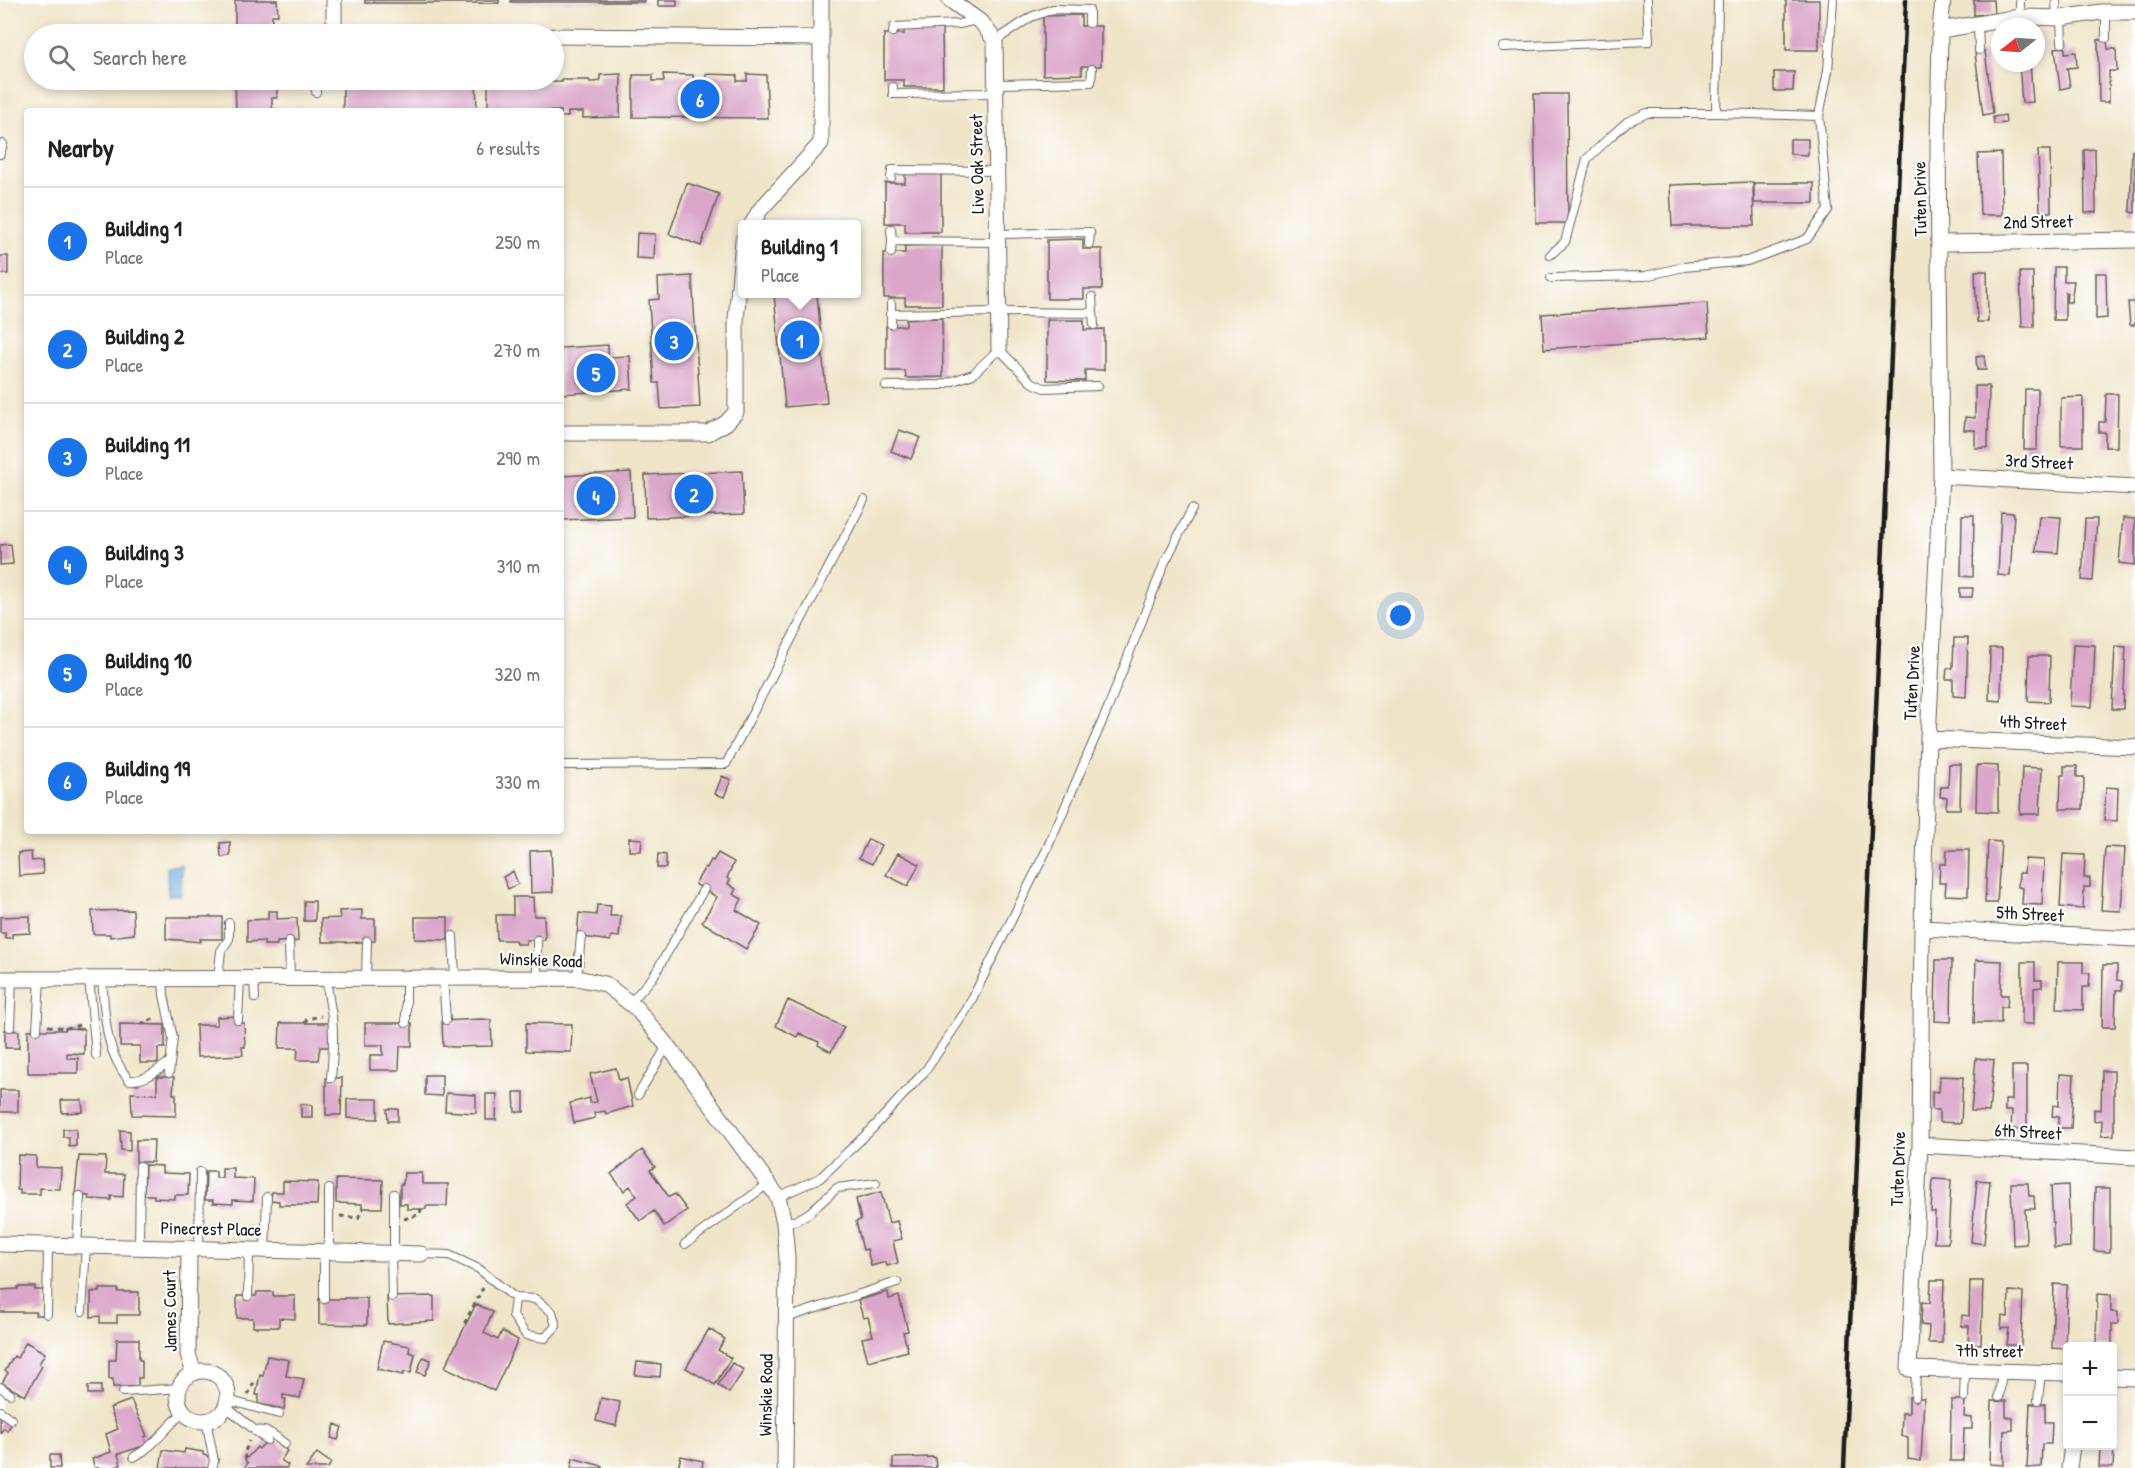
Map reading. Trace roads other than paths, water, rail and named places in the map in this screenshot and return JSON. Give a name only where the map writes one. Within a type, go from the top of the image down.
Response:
[{"type":"street","points":[[333,24],[334,0]]},
{"type":"street","points":[[755,220],[760,210],[822,143],[821,0]]},
{"type":"street","points":[[950,0],[978,20],[995,41]]},
{"type":"street","name":"Tuten Drive","points":[[1912,1369],[1920,1145],[1922,928],[1928,739],[1941,476],[1941,243],[1938,186],[1940,30],[1943,0]]},
{"type":"street","points":[[2045,19],[2103,8],[2135,12]]},
{"type":"street","points":[[1940,30],[1991,23]]},
{"type":"street","points":[[564,36],[821,38]]},
{"type":"street","name":"Live Oak Street","points":[[995,41],[999,349]]},
{"type":"street","name":"2nd Street","points":[[1941,243],[2135,240]]},
{"type":"street","points":[[564,434],[708,433],[726,423],[736,412],[738,297]]},
{"type":"street","name":"3rd Street","points":[[1941,476],[2135,487]]},
{"type":"street","name":"4th Street","points":[[1928,739],[2135,747]]},
{"type":"street","name":"5th Street","points":[[1922,928],[2135,939]]},
{"type":"street","name":"Winskie Road","points":[[6,979],[577,978],[605,984],[636,1008],[667,1046],[778,1197],[784,1223],[787,1257],[784,1468]]},
{"type":"street","name":"6th Street","points":[[1920,1145],[2135,1157]]},
{"type":"street","name":"Pinecrest Place","points":[[0,1244],[421,1254]]},
{"type":"street","name":"James Court","points":[[194,1248],[188,1354],[194,1373]]},
{"type":"street","name":"7th street","points":[[1912,1369],[2063,1372]]},
{"type":"street","name":"James Court","points":[[180,1388],[186,1377],[194,1373],[208,1372],[216,1375],[226,1387],[226,1403]]},
{"type":"street","points":[[2117,1377],[2135,1378]]},
{"type":"street","points":[[180,1388],[178,1401],[184,1412],[194,1419],[207,1420],[218,1415],[226,1403]]},
{"type":"street","points":[[2069,1468],[2071,1450]]},
{"type":"lane","points":[[1503,46],[1649,41],[1647,0]]},
{"type":"lane","points":[[1716,113],[1718,0]]},
{"type":"lane","points":[[1551,278],[1645,276],[1684,267],[1747,261],[1807,239],[1828,210],[1819,116],[1828,71],[1833,0]]},
{"type":"lane","points":[[2020,0],[2022,18]]},
{"type":"lane","points":[[2056,0],[2062,43]]},
{"type":"lane","points":[[2103,8],[2106,38]]},
{"type":"lane","points":[[995,41],[1031,16],[1053,9],[1089,10],[1089,23]]},
{"type":"lane","points":[[893,32],[894,27],[959,24],[978,20]]},
{"type":"lane","points":[[1978,24],[1979,50]]},
{"type":"lane","points":[[893,87],[893,94],[1091,82],[1092,69]]},
{"type":"lane","points":[[1550,255],[1565,242],[1587,159],[1627,122],[1647,113],[1819,116]]},
{"type":"lane","points":[[0,154],[3,144]]},
{"type":"lane","points":[[891,178],[892,170],[997,171]]},
{"type":"lane","points":[[891,229],[891,253]]},
{"type":"lane","points":[[892,241],[998,238],[1089,232],[1089,244]]},
{"type":"lane","points":[[1092,297],[1094,325]]},
{"type":"lane","points":[[891,304],[891,324]]},
{"type":"lane","points":[[890,314],[1093,313]]},
{"type":"lane","points":[[886,386],[941,385],[973,374],[999,349],[1031,382],[1044,388],[1098,386]]},
{"type":"lane","points":[[564,765],[726,764],[864,500]]},
{"type":"lane","points":[[778,1197],[820,1178],[872,1129],[926,1070],[967,1009],[1046,851],[1108,708],[1164,564],[1192,509]]},
{"type":"lane","points":[[630,1003],[653,977],[704,889]]},
{"type":"lane","points":[[218,978],[221,951],[229,939],[229,923]]},
{"type":"lane","points":[[446,1020],[453,936]]},
{"type":"lane","points":[[577,978],[581,936]]},
{"type":"lane","points":[[537,940],[537,978]]},
{"type":"lane","points":[[289,941],[290,978]]},
{"type":"lane","points":[[366,978],[367,941]]},
{"type":"lane","points":[[96,978],[108,1042],[115,1060],[129,1080],[135,1081],[150,1076],[170,1062]]},
{"type":"lane","points":[[96,978],[93,1022],[96,1054]]},
{"type":"lane","points":[[163,978],[164,995],[173,1038],[169,1073]]},
{"type":"lane","points":[[247,978],[255,998]]},
{"type":"lane","points":[[238,1020],[247,978]]},
{"type":"lane","points":[[327,978],[334,1042],[331,1078]]},
{"type":"lane","points":[[406,978],[406,1023]]},
{"type":"lane","points":[[6,979],[10,1027]]},
{"type":"lane","points":[[38,1027],[40,979]]},
{"type":"lane","points":[[639,1095],[667,1046]]},
{"type":"lane","points":[[139,1247],[140,1166]]},
{"type":"lane","points":[[194,1248],[200,1172]]},
{"type":"lane","points":[[784,1223],[797,1220],[809,1213],[837,1188],[876,1183]]},
{"type":"lane","points":[[685,1244],[768,1184]]},
{"type":"lane","points":[[324,1299],[329,1189]]},
{"type":"lane","points":[[392,1297],[394,1194]]},
{"type":"lane","points":[[80,1196],[82,1311]]},
{"type":"lane","points":[[265,1250],[267,1197]]},
{"type":"lane","points":[[47,1314],[48,1246]]},
{"type":"lane","points":[[248,1296],[249,1249]]},
{"type":"lane","points":[[421,1254],[449,1255],[479,1269],[515,1298],[536,1299],[552,1312],[556,1326],[545,1338],[526,1335],[513,1316],[515,1298]]},
{"type":"lane","points":[[786,1318],[897,1282]]},
{"type":"lane","points":[[1912,1369],[1915,1397]]},
{"type":"lane","points":[[1964,1397],[1965,1370]]},
{"type":"lane","points":[[1999,1397],[2002,1371]]},
{"type":"lane","points":[[2038,1400],[2041,1372]]},
{"type":"lane","points":[[0,1387],[10,1394]]},
{"type":"lane","points":[[123,1392],[180,1388]]},
{"type":"lane","points":[[226,1403],[279,1414]]},
{"type":"lane","points":[[226,1403],[267,1440]]},
{"type":"lane","points":[[0,1411],[11,1419]]},
{"type":"lane","points":[[134,1457],[149,1449],[184,1412]]},
{"type":"lane","points":[[207,1420],[214,1461],[212,1468]]},
{"type":"lane","points":[[255,1431],[262,1429],[270,1432],[285,1444]]},
{"type":"water","points":[[182,865],[181,895],[168,895],[167,866]]},
{"type":"railway","points":[[1844,1468],[1906,0]]},
{"type":"place","name":"Building 19","points":[[700,99]]},
{"type":"place","name":"Building 1","points":[[800,340]]},
{"type":"place","name":"Building 11","points":[[674,341]]},
{"type":"place","name":"Building 10","points":[[596,373]]},
{"type":"place","name":"Building 2","points":[[694,494]]},
{"type":"place","name":"Building 3","points":[[596,496]]}]
